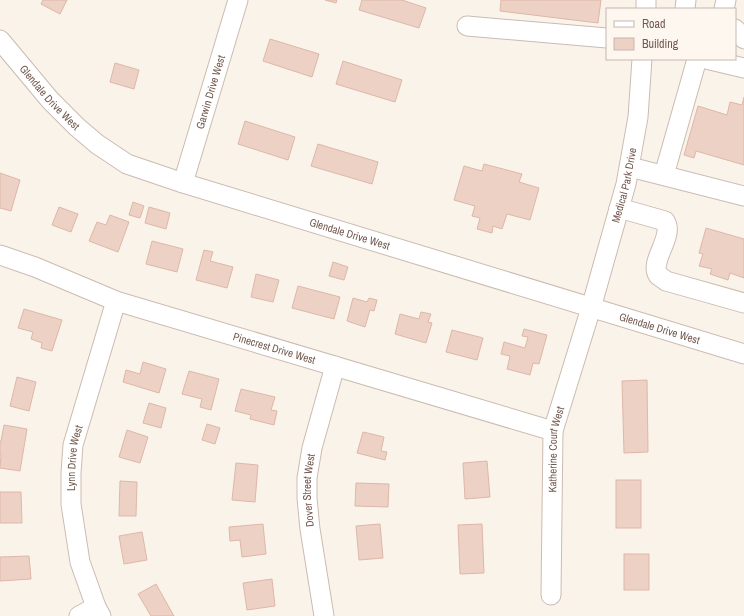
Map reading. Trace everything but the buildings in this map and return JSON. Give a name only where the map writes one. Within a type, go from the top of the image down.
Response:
[{"type":"street","name":"Garwin Drive West","points":[[183,183],[238,0]]},
{"type":"street","points":[[467,26],[606,38]]},
{"type":"street","points":[[736,30],[744,39]]},
{"type":"street","name":"Glendale Drive West","points":[[0,40],[50,100],[77,127],[97,144],[127,164],[183,183],[744,354]]},
{"type":"street","name":"Medical Park Drive","points":[[591,308],[630,167],[638,117],[642,60]]},
{"type":"street","points":[[664,175],[697,60]]},
{"type":"street","points":[[713,60],[744,68]]},
{"type":"street","points":[[630,167],[744,196]]},
{"type":"street","points":[[619,208],[665,221],[668,225],[668,232],[656,268],[658,275],[666,281],[744,304]]},
{"type":"street","name":"Pinecrest Drive West","points":[[0,255],[35,267],[116,301],[553,431]]},
{"type":"street","name":"Lynn Drive West","points":[[98,612],[80,562],[71,504],[72,452],[116,301]]},
{"type":"street","name":"Katherine Court West","points":[[551,595],[553,431],[591,308]]},
{"type":"street","name":"Dover Street West","points":[[324,616],[310,529],[307,478],[312,448],[335,366]]},
{"type":"street","points":[[79,616],[98,612]]}]
